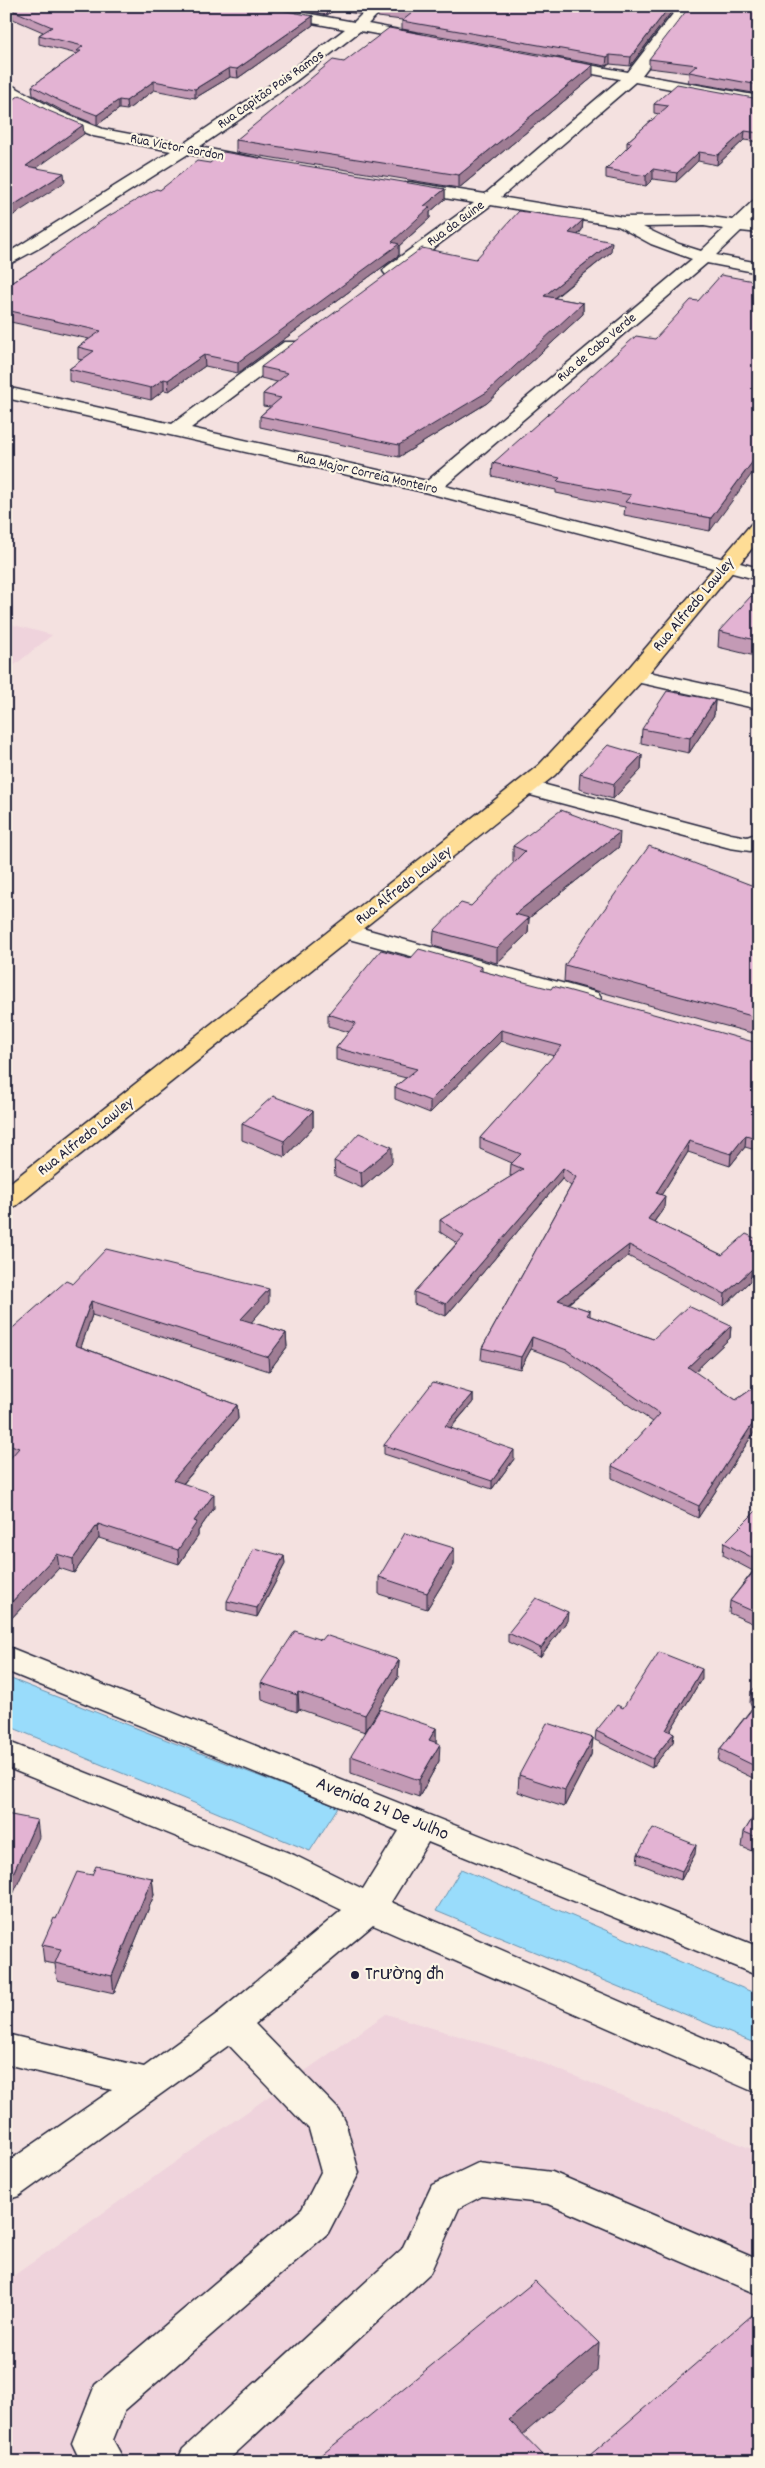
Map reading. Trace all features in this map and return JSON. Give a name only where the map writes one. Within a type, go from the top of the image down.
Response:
[{"type":"main road","name":"Rua Alfredo Lawley","points":[[6,1200],[527,787],[573,744],[635,675],[759,527]]},
{"type":"street","points":[[242,6],[436,41]]},
{"type":"street","name":"Rua Capitão Pais Ramos","points":[[6,262],[184,150],[290,79],[357,27],[378,6]]},
{"type":"street","name":"Rua da Guine","points":[[376,283],[488,200],[632,77],[687,6]]},
{"type":"street","points":[[544,61],[759,101]]},
{"type":"street","name":"Rua Victor Gordon","points":[[6,86],[55,115],[100,133],[272,165]]},
{"type":"street","points":[[390,184],[624,222],[704,221],[740,224],[759,228]]},
{"type":"street","name":"Rua de Cabo Verde","points":[[431,488],[703,258],[759,204]]},
{"type":"street","points":[[624,222],[650,239],[703,258],[759,268]]},
{"type":"street","points":[[175,431],[303,336]]},
{"type":"street","name":"Rua Major Correia Monteiro","points":[[6,392],[431,488],[726,567],[759,574]]},
{"type":"street","points":[[635,675],[759,703]]},
{"type":"street","points":[[527,787],[730,841],[750,844],[759,840]]},
{"type":"street","points":[[347,931],[615,1005]]},
{"type":"street","name":"Avenida 24 De Julho","points":[[6,1658],[759,1962]]},
{"type":"street","points":[[6,1753],[282,1865],[369,1908],[759,2079]]},
{"type":"street","points":[[6,2184],[149,2084],[231,2023],[369,1908],[420,1826]]},
{"type":"street","points":[[105,2462],[92,2443],[109,2398],[315,2221],[340,2174],[326,2121],[231,2023]]},
{"type":"street","points":[[6,2049],[149,2084]]},
{"type":"street","points":[[197,2462],[416,2261],[445,2197],[478,2180],[552,2188],[759,2278]]},
{"type":"shaded area","points":[[6,623],[52,635],[6,672]]},
{"type":"shaded area","points":[[386,2014],[528,2057],[759,2152],[759,2462],[6,2462],[6,2281]]},
{"type":"water","points":[[6,1677],[338,1807],[310,1851],[6,1725]]},
{"type":"water","points":[[461,1869],[759,1995],[759,2045],[436,1911]]},
{"type":"building","points":[[18,6],[259,6],[313,16],[237,69],[229,68],[195,89],[154,81],[126,101],[119,100],[97,115],[60,101],[32,86],[81,51],[77,51],[83,46],[39,35],[52,27],[12,10]]},
{"type":"building","points":[[380,6],[670,6],[631,57],[610,55],[607,57],[402,21],[412,13],[378,8]]},
{"type":"building","points":[[690,6],[759,6],[759,85],[689,72],[697,65],[649,59]]},
{"type":"building","points":[[389,28],[593,65],[459,175],[236,140],[333,60],[344,62]]},
{"type":"building","points":[[677,84],[759,99],[759,133],[745,131],[718,155],[699,152],[677,173],[653,169],[646,176],[606,169],[632,143],[627,142],[668,106],[654,104]]},
{"type":"building","points":[[20,95],[49,111],[83,125],[26,166],[64,173],[6,210],[6,105]]},
{"type":"building","points":[[223,152],[445,189],[424,206],[430,207],[392,242],[399,244],[238,362],[204,355],[168,380],[164,379],[151,388],[69,369],[94,351],[78,347],[101,331],[6,310],[6,286],[107,217],[156,189],[160,190],[197,161],[210,163]]},
{"type":"building","points":[[519,211],[583,220],[569,233],[612,242],[544,296],[583,303],[487,392],[399,445],[260,416],[281,398],[263,394],[288,373],[261,367],[422,248],[476,259]]},
{"type":"building","points":[[721,275],[759,282],[759,453],[711,518],[625,502],[631,495],[557,481],[560,478],[493,463],[636,336],[655,339],[691,300],[698,301]]},
{"type":"building","points":[[751,596],[759,598],[759,641],[719,631]]},
{"type":"building","points":[[667,691],[715,700],[690,738],[642,729]]},
{"type":"building","points":[[608,745],[642,755],[614,784],[580,774]]},
{"type":"building","points":[[561,810],[620,832],[515,914],[529,918],[497,948],[434,931],[461,903],[471,906],[525,851],[513,846]]},
{"type":"building","points":[[649,846],[759,888],[759,1018],[565,965]]},
{"type":"building","points":[[419,949],[482,967],[478,970],[551,989],[553,986],[757,1043],[753,1049],[759,1051],[759,1139],[746,1135],[731,1154],[689,1141],[656,1193],[665,1196],[648,1219],[722,1255],[746,1234],[759,1240],[759,1273],[752,1269],[725,1294],[629,1245],[558,1300],[590,1311],[587,1315],[653,1339],[688,1306],[731,1326],[688,1367],[736,1400],[759,1384],[759,1414],[699,1506],[612,1466],[660,1414],[567,1350],[532,1337],[521,1357],[482,1348],[576,1177],[563,1168],[446,1304],[414,1292],[464,1236],[440,1220],[523,1169],[511,1164],[521,1154],[480,1138],[562,1046],[501,1030],[430,1101],[395,1087],[417,1069],[336,1048],[356,1023],[328,1014],[381,950],[411,958]]},
{"type":"building","points":[[273,1096],[313,1111],[284,1141],[242,1124]]},
{"type":"building","points":[[359,1133],[392,1147],[361,1173],[334,1161]]},
{"type":"building","points":[[106,1249],[269,1289],[241,1319],[286,1333],[268,1357],[91,1301],[75,1345],[237,1405],[173,1480],[214,1494],[194,1521],[197,1522],[178,1550],[98,1524],[73,1559],[57,1554],[6,1608],[6,1463],[19,1448],[6,1443],[6,1334],[66,1281],[73,1284]]},
{"type":"building","points":[[433,1382],[473,1394],[445,1426],[514,1450],[492,1481],[384,1445]]},
{"type":"building","points":[[759,1508],[759,1561],[724,1543]]},
{"type":"building","points":[[405,1533],[454,1548],[427,1593],[379,1577]]},
{"type":"building","points":[[254,1548],[284,1556],[257,1608],[227,1601]]},
{"type":"building","points":[[759,1565],[759,1614],[730,1601]]},
{"type":"building","points":[[536,1598],[568,1612],[541,1648],[508,1633]]},
{"type":"building","points":[[295,1631],[321,1640],[325,1635],[399,1660],[365,1715],[298,1692],[297,1695],[261,1683]]},
{"type":"building","points":[[659,1652],[702,1669],[666,1730],[674,1733],[653,1759],[596,1731],[617,1705],[623,1708]]},
{"type":"building","points":[[759,1685],[759,1768],[720,1749],[757,1703],[751,1691]]},
{"type":"building","points":[[380,1709],[436,1728],[429,1740],[440,1744],[419,1780],[351,1756]]},
{"type":"building","points":[[547,1723],[593,1738],[565,1790],[519,1775]]},
{"type":"building","points":[[759,1808],[759,1838],[744,1832]]},
{"type":"building","points":[[6,1814],[37,1820],[6,1889]]},
{"type":"building","points":[[653,1828],[696,1845],[682,1871],[638,1854]]},
{"type":"building","points":[[96,1866],[152,1878],[112,1976],[55,1963],[61,1949],[42,1945],[77,1872],[92,1875]]},
{"type":"building","points":[[535,2281],[599,2343],[509,2420],[550,2462],[313,2462]]},
{"type":"building","points":[[759,2309],[759,2462],[582,2462]]},
{"type":"place","name":"Trường đh","points":[[355,1975]]}]
